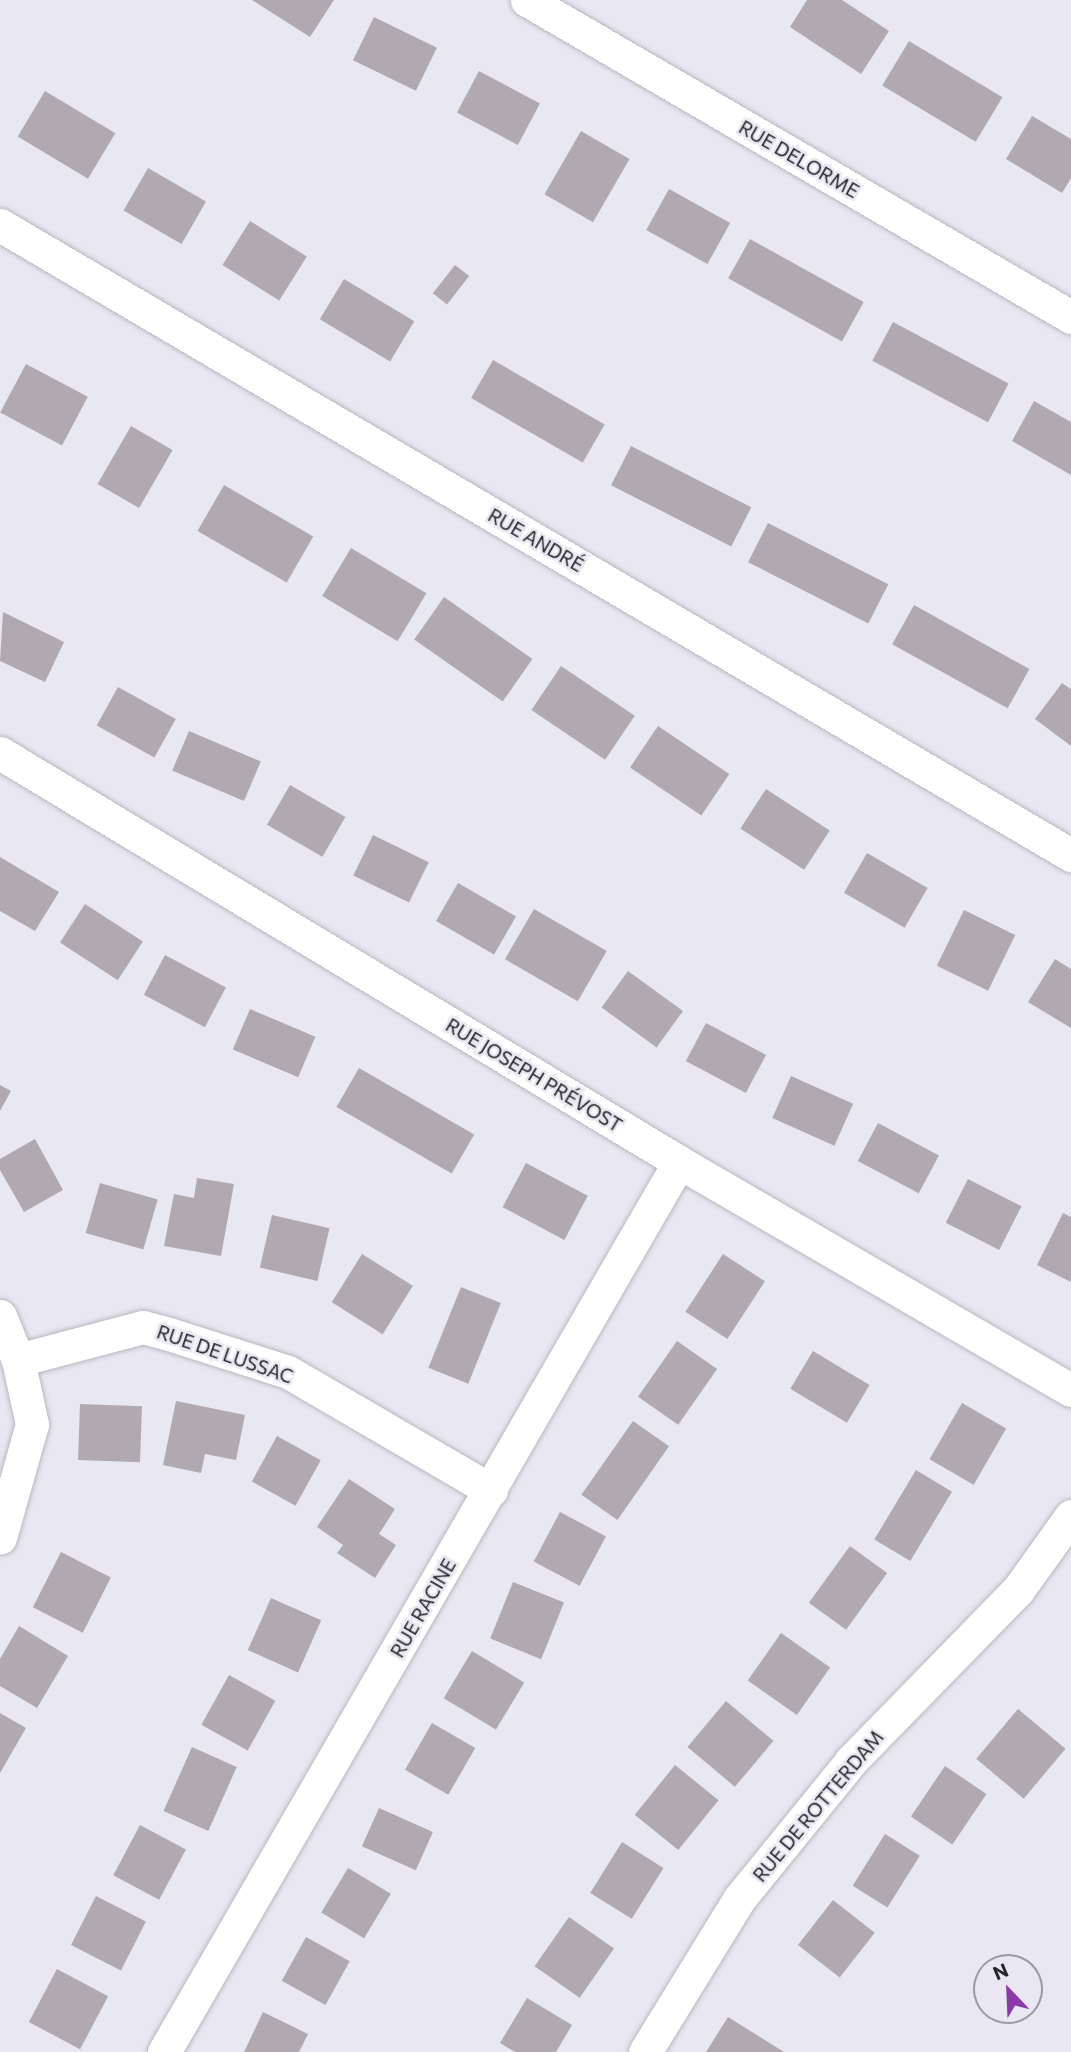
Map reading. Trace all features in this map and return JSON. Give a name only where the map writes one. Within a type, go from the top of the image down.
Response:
[{"type":"street","name":"RUE DELORME","points":[[527,0],[1071,317]]},
{"type":"street","name":"RUE ANDRÉ","points":[[0,225],[1071,855]]},
{"type":"street","name":"RUE JOSEPH PRÉVOST","points":[[0,753],[678,1162],[1071,1390]]},
{"type":"street","name":"RUE RACINE","points":[[164,2052],[491,1490],[678,1162]]},
{"type":"street","points":[[0,1316],[18,1360],[32,1424],[0,1538]]},
{"type":"street","name":"RUE DE LUSSAC","points":[[18,1360],[143,1326],[288,1371],[491,1490]]},
{"type":"street","name":"RUE DE ROTTERDAM","points":[[645,2052],[739,1899],[851,1761],[1018,1590],[1071,1516]]},
{"type":"building","points":[[252,0],[334,0],[310,37]]},
{"type":"building","points":[[807,0],[842,0],[889,31],[861,74],[790,27]]},
{"type":"building","points":[[374,17],[437,48],[416,91],[353,60]]},
{"type":"building","points":[[909,41],[1002,97],[976,142],[882,86]]},
{"type":"building","points":[[479,71],[540,103],[518,145],[457,112]]},
{"type":"building","points":[[45,91],[115,133],[88,179],[18,136]]},
{"type":"building","points":[[1032,116],[1071,139],[1071,178],[1062,193],[1006,159]]},
{"type":"building","points":[[581,131],[629,159],[593,222],[544,194]]},
{"type":"building","points":[[148,168],[206,202],[182,244],[124,210]]},
{"type":"building","points":[[669,189],[730,223],[707,264],[646,230]]},
{"type":"building","points":[[250,221],[307,257],[279,301],[222,265]]},
{"type":"building","points":[[750,239],[864,302],[842,341],[728,278]]},
{"type":"building","points":[[455,265],[469,276],[447,304],[433,293]]},
{"type":"building","points":[[344,279],[414,321],[390,362],[320,319]]},
{"type":"building","points":[[893,322],[1009,384],[988,422],[872,361]]},
{"type":"building","points":[[493,360],[605,424],[583,463],[471,398]]},
{"type":"building","points":[[26,364],[88,397],[62,445],[0,413]]},
{"type":"building","points":[[1034,401],[1071,422],[1071,475],[1012,441]]},
{"type":"building","points":[[131,426],[173,450],[139,508],[98,484]]},
{"type":"building","points":[[631,446],[751,507],[731,546],[611,485]]},
{"type":"building","points":[[224,485],[313,536],[287,582],[198,531]]},
{"type":"building","points":[[768,523],[888,584],[868,623],[748,562]]},
{"type":"building","points":[[351,548],[426,593],[398,641],[322,596]]},
{"type":"building","points":[[444,597],[532,659],[503,702],[414,640]]},
{"type":"building","points":[[914,605],[1029,669],[1008,708],[892,644]]},
{"type":"building","points":[[3,612],[64,642],[45,682],[0,661]]},
{"type":"building","points":[[561,666],[635,716],[605,760],[531,710]]},
{"type":"building","points":[[1062,683],[1071,689],[1071,746],[1035,719]]},
{"type":"building","points":[[118,687],[176,719],[154,757],[97,725]]},
{"type":"building","points":[[658,726],[729,774],[701,816],[630,767]]},
{"type":"building","points":[[189,731],[261,761],[244,801],[172,771]]},
{"type":"building","points":[[290,785],[345,817],[322,857],[267,825]]},
{"type":"building","points":[[766,789],[830,830],[804,870],[740,828]]},
{"type":"building","points":[[373,835],[429,862],[409,903],[353,875]]},
{"type":"building","points":[[867,853],[928,888],[905,928],[844,893]]},
{"type":"building","points":[[0,857],[59,892],[35,931],[0,911]]},
{"type":"building","points":[[458,883],[516,916],[494,955],[436,921]]},
{"type":"building","points":[[85,904],[143,942],[118,980],[60,943]]},
{"type":"building","points":[[534,909],[607,951],[578,1001],[505,959]]},
{"type":"building","points":[[964,910],[1015,935],[988,991],[937,966]]},
{"type":"building","points":[[165,955],[226,987],[205,1027],[144,995]]},
{"type":"building","points":[[1055,959],[1071,969],[1071,1028],[1028,1002]]},
{"type":"building","points":[[628,971],[683,1011],[657,1047],[602,1007]]},
{"type":"building","points":[[250,1009],[315,1037],[298,1077],[233,1050]]},
{"type":"building","points":[[706,1023],[766,1055],[746,1093],[686,1061]]},
{"type":"building","points":[[359,1068],[474,1134],[452,1173],[336,1107]]},
{"type":"building","points":[[791,1076],[853,1104],[834,1146],[772,1118]]},
{"type":"building","points":[[0,1085],[11,1091],[0,1111]]},
{"type":"building","points":[[878,1123],[939,1155],[919,1193],[858,1161]]},
{"type":"building","points":[[35,1139],[63,1190],[24,1212],[0,1170],[0,1159]]},
{"type":"building","points":[[526,1163],[588,1196],[564,1240],[503,1207]]},
{"type":"building","points":[[197,1178],[234,1184],[221,1256],[164,1246],[174,1194],[194,1198]]},
{"type":"building","points":[[968,1179],[1021,1206],[999,1250],[946,1223]]},
{"type":"building","points":[[100,1183],[158,1200],[143,1250],[86,1233]]},
{"type":"building","points":[[1063,1213],[1071,1217],[1071,1282],[1037,1265]]},
{"type":"building","points":[[272,1215],[329,1228],[317,1281],[260,1268]]},
{"type":"building","points":[[362,1254],[413,1286],[383,1334],[332,1302]]},
{"type":"building","points":[[723,1254],[765,1281],[727,1339],[685,1312]]},
{"type":"building","points":[[461,1287],[501,1303],[468,1384],[428,1368]]},
{"type":"building","points":[[677,1341],[717,1369],[678,1425],[638,1397]]},
{"type":"building","points":[[813,1351],[870,1385],[847,1423],[790,1389]]},
{"type":"building","points":[[176,1401],[245,1415],[236,1460],[205,1454],[201,1473],[163,1465]]},
{"type":"building","points":[[962,1403],[1006,1428],[974,1485],[930,1459]]},
{"type":"building","points":[[80,1404],[142,1406],[140,1462],[78,1460]]},
{"type":"building","points":[[633,1421],[669,1446],[617,1520],[581,1495]]},
{"type":"building","points":[[277,1436],[321,1460],[296,1506],[252,1481]]},
{"type":"building","points":[[916,1470],[952,1492],[910,1561],[874,1539]]},
{"type":"building","points":[[349,1479],[395,1509],[379,1534],[396,1545],[375,1578],[337,1553],[343,1545],[317,1527]]},
{"type":"building","points":[[560,1512],[606,1536],[580,1586],[534,1561]]},
{"type":"building","points":[[850,1546],[887,1573],[846,1630],[809,1603]]},
{"type":"building","points":[[61,1552],[111,1577],[83,1633],[33,1607]]},
{"type":"building","points":[[513,1582],[564,1603],[541,1659],[490,1639]]},
{"type":"building","points":[[271,1598],[321,1620],[298,1672],[248,1650]]},
{"type":"building","points":[[19,1626],[68,1656],[37,1708],[0,1686],[0,1659]]},
{"type":"building","points":[[781,1633],[830,1667],[797,1715],[748,1681]]},
{"type":"building","points":[[472,1651],[524,1682],[496,1730],[444,1698]]},
{"type":"building","points":[[229,1675],[275,1701],[248,1751],[201,1725]]},
{"type":"building","points":[[726,1701],[773,1741],[735,1787],[687,1747]]},
{"type":"building","points":[[1018,1709],[1065,1749],[1024,1799],[976,1759]]},
{"type":"building","points":[[0,1713],[26,1728],[0,1773]]},
{"type":"building","points":[[432,1723],[475,1748],[448,1795],[405,1770]]},
{"type":"building","points":[[192,1747],[237,1767],[208,1831],[164,1811]]},
{"type":"building","points":[[675,1765],[719,1800],[678,1850],[635,1815]]},
{"type":"building","points":[[945,1766],[986,1794],[952,1845],[911,1817]]},
{"type":"building","points":[[379,1808],[433,1832],[416,1870],[362,1846]]},
{"type":"building","points":[[140,1825],[186,1849],[159,1900],[113,1875]]},
{"type":"building","points":[[885,1834],[920,1856],[887,1907],[853,1886]]},
{"type":"building","points":[[622,1842],[664,1868],[632,1919],[590,1893]]},
{"type":"building","points":[[348,1868],[391,1894],[364,1938],[321,1913]]},
{"type":"building","points":[[96,1896],[146,1921],[121,1970],[71,1945]]},
{"type":"building","points":[[833,1900],[875,1933],[840,1978],[798,1945]]},
{"type":"building","points":[[569,1917],[614,1949],[580,1998],[535,1966]]},
{"type":"building","points":[[306,1937],[350,1961],[325,2005],[282,1981]]},
{"type":"building","points":[[57,1969],[108,1996],[80,2049],[29,2022]]},
{"type":"building","points":[[527,1998],[572,2025],[556,2052],[515,2052],[500,2043]]},
{"type":"building","points":[[263,2012],[308,2034],[299,2052],[244,2052]]},
{"type":"building","points":[[728,2017],[784,2052],[706,2052]]}]
